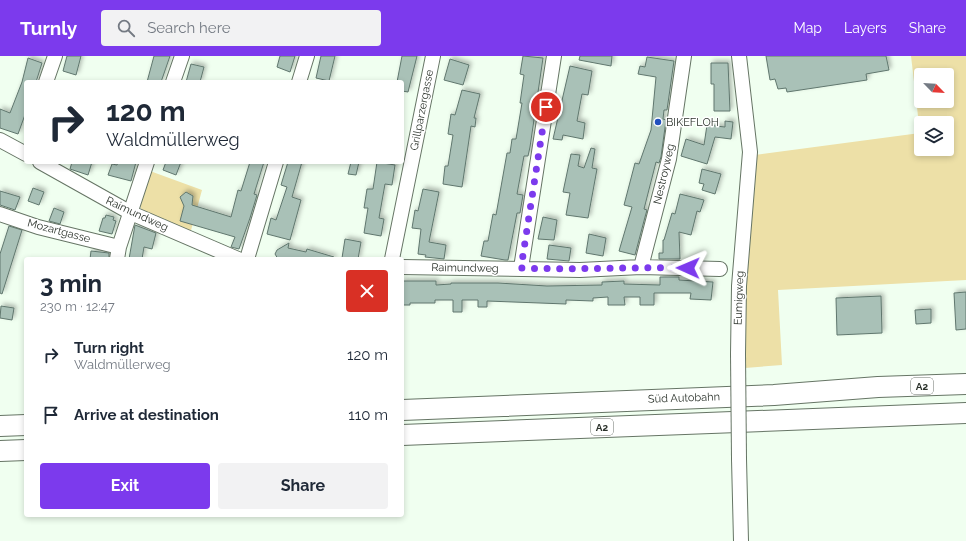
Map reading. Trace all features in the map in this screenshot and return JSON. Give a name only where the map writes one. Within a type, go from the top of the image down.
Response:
[{"type":"highway","name":"Süd Autobahn","points":[[404,410],[774,395],[878,387],[966,384]]},
{"type":"highway","name":"A2","points":[[404,435],[966,413]]},
{"type":"highway","points":[[0,426],[24,425]]},
{"type":"highway","points":[[0,451],[24,450]]},
{"type":"street","points":[[47,80],[55,56]]},
{"type":"street","points":[[175,80],[182,56]]},
{"type":"street","points":[[300,80],[307,56]]},
{"type":"street","name":"Grillparzergasse","points":[[392,257],[433,56]]},
{"type":"street","points":[[521,268],[554,56]]},
{"type":"street","name":"Nestroyweg","points":[[641,267],[669,159],[684,56]]},
{"type":"street","name":"Eumigweg","points":[[740,56],[750,152],[739,286],[738,354],[741,541]]},
{"type":"street","points":[[0,140],[24,149]]},
{"type":"street","name":"Raimundweg","points":[[44,164],[131,213],[233,257]]},
{"type":"street","points":[[118,253],[146,164]]},
{"type":"street","points":[[248,257],[275,164]]},
{"type":"street","name":"Mozartgasse","points":[[0,214],[118,253]]},
{"type":"street","name":"Raimundweg","points":[[404,267],[580,270],[641,267],[720,269]]},
{"type":"shaded area","points":[[911,56],[966,56],[966,280],[778,290],[782,365],[745,368],[744,243],[755,155],[914,134],[914,156],[954,156],[954,116],[918,116],[917,108],[954,108],[954,68],[914,68],[914,82]]},
{"type":"shaded area","points":[[150,171],[202,190],[190,234],[143,213],[139,204]]},
{"type":"building","points":[[67,56],[81,56],[76,75],[63,71]]},
{"type":"building","points":[[154,56],[170,56],[162,80],[148,80]]},
{"type":"building","points":[[280,56],[295,56],[290,72],[277,67]]},
{"type":"building","points":[[321,56],[335,56],[329,80],[316,78]]},
{"type":"building","points":[[402,56],[417,56],[408,92],[404,91],[404,80],[397,80]]},
{"type":"building","points":[[523,56],[543,58],[530,147],[528,156],[524,156],[517,194],[523,195],[520,213],[517,213],[508,260],[505,260],[481,256],[484,241],[488,241],[493,214],[496,215],[507,153],[510,153],[512,139],[516,139],[522,103],[520,103],[524,75],[520,74]]},
{"type":"building","points":[[580,56],[612,56],[611,66],[579,60]]},
{"type":"building","points":[[766,56],[886,56],[889,70],[866,74],[867,80],[787,92],[786,88],[778,89],[775,79],[770,80]]},
{"type":"building","points":[[647,57],[674,61],[667,110],[664,110],[663,119],[666,120],[661,157],[659,163],[656,162],[644,209],[647,210],[635,255],[619,251],[632,207],[624,205],[635,163],[639,164],[651,130],[656,77],[638,74],[640,66],[645,67]]},
{"type":"building","points":[[28,58],[42,63],[37,80],[24,80],[24,118],[18,134],[0,128],[0,109],[10,113],[22,82]]},
{"type":"building","points":[[450,59],[469,65],[463,85],[444,80]]},
{"type":"building","points":[[711,63],[728,63],[730,111],[714,111],[714,84],[711,84]]},
{"type":"building","points":[[191,64],[204,67],[201,80],[187,80]]},
{"type":"building","points":[[570,66],[592,71],[588,95],[582,94],[577,121],[585,123],[583,139],[563,135],[562,140],[553,139]]},
{"type":"building","points":[[462,90],[480,94],[474,118],[476,118],[475,127],[471,126],[462,187],[443,184],[445,166],[448,166],[453,135],[448,134],[451,114],[455,115]]},
{"type":"building","points":[[725,121],[733,122],[731,139],[715,137],[707,164],[681,156],[686,139],[704,145],[707,125],[725,127]]},
{"type":"building","points":[[591,148],[595,149],[592,168],[597,169],[588,218],[566,215],[570,193],[563,192],[571,154],[580,155],[578,166],[584,168]]},
{"type":"building","points":[[71,164],[91,164],[88,175],[70,169]]},
{"type":"building","points":[[112,164],[135,164],[131,181],[108,175]]},
{"type":"building","points":[[165,164],[180,164],[176,175],[163,170]]},
{"type":"building","points":[[249,164],[263,164],[254,194],[257,195],[239,249],[231,247],[235,237],[180,221],[184,206],[180,197],[186,192],[193,196],[192,205],[231,217],[238,190],[241,191]]},
{"type":"building","points":[[287,164],[301,164],[292,197],[301,200],[290,240],[267,234],[271,218],[276,220],[287,187],[281,185]]},
{"type":"building","points":[[350,164],[359,164],[356,175],[348,174]]},
{"type":"building","points":[[377,164],[395,165],[392,185],[385,184],[379,218],[384,219],[381,236],[364,233],[368,208],[364,208],[367,189],[373,189]]},
{"type":"building","points":[[702,169],[721,174],[715,194],[702,190],[704,184],[699,183]]},
{"type":"building","points":[[33,188],[44,192],[39,205],[28,201]]},
{"type":"building","points":[[423,189],[439,192],[429,242],[446,245],[444,259],[425,257],[426,255],[418,254],[421,229],[412,228],[415,210],[418,211]]},
{"type":"building","points":[[0,191],[20,197],[15,210],[0,205]]},
{"type":"building","points":[[680,194],[704,200],[700,212],[697,211],[691,235],[679,232],[680,259],[659,259],[659,253],[663,253],[663,240],[672,213],[675,214]]},
{"type":"building","points":[[54,208],[64,212],[60,224],[49,221]]},
{"type":"building","points":[[106,215],[114,217],[113,220],[116,221],[112,234],[99,231],[103,218],[105,218]]},
{"type":"building","points":[[543,217],[557,220],[554,240],[538,239]]},
{"type":"building","points":[[135,225],[156,233],[152,249],[144,247],[142,257],[129,257]]},
{"type":"building","points":[[9,226],[22,230],[2,294],[0,293],[0,254]]},
{"type":"building","points":[[589,234],[606,238],[603,256],[586,253]]},
{"type":"building","points":[[345,239],[361,242],[358,257],[342,257]]},
{"type":"building","points":[[289,243],[288,248],[306,252],[307,249],[334,257],[277,257],[275,254],[277,250]]},
{"type":"building","points":[[549,245],[571,248],[569,261],[547,259]]},
{"type":"building","points":[[91,251],[109,253],[109,257],[90,257]]},
{"type":"building","points":[[660,277],[679,277],[679,280],[713,282],[711,300],[690,299],[691,293],[654,293],[654,305],[640,305],[640,297],[624,297],[625,305],[608,305],[608,297],[593,298],[593,301],[566,300],[566,304],[487,301],[487,307],[478,307],[478,300],[462,300],[462,312],[453,312],[453,300],[435,300],[435,303],[410,303],[410,305],[404,305],[404,281],[436,281],[436,285],[451,283],[498,283],[547,286],[602,285],[602,282],[624,281],[624,284],[660,285]]},
{"type":"building","points":[[966,292],[966,329],[956,330],[954,293]]},
{"type":"building","points":[[881,296],[882,333],[837,335],[836,298]]},
{"type":"building","points":[[1,306],[14,308],[12,320],[0,318]]},
{"type":"building","points":[[931,309],[931,323],[916,324],[915,310]]},
{"type":"place","name":"BIKEFLOH","points":[[658,122]]},
{"type":"route","points":[[546,107],[521,268],[580,270],[641,267],[688,268]]}]
